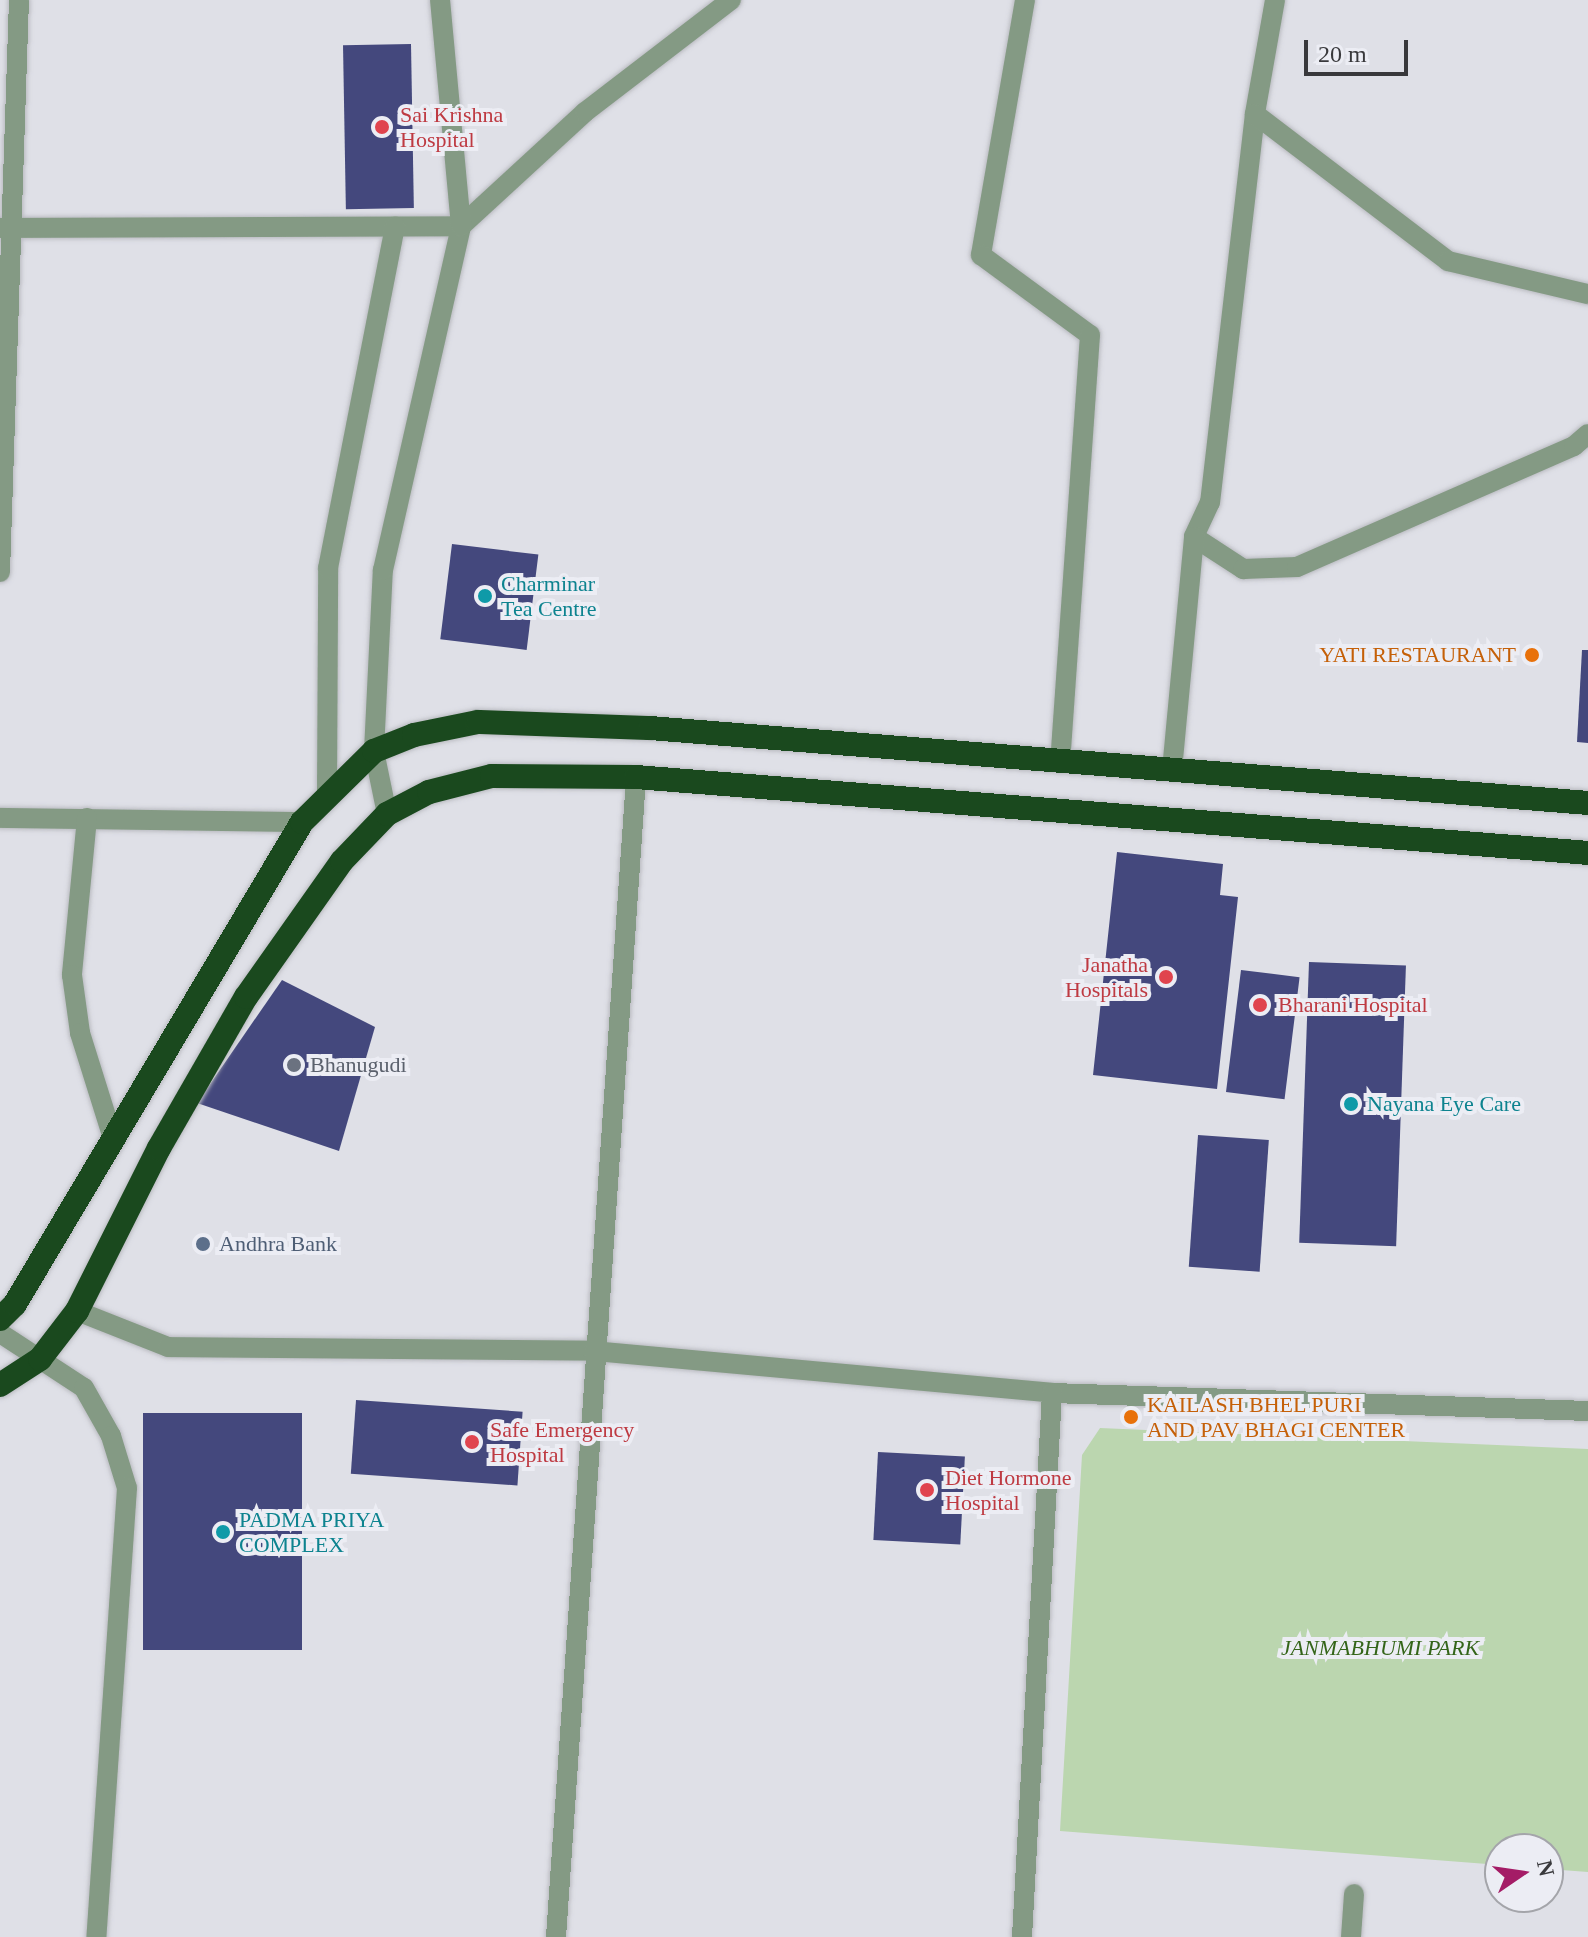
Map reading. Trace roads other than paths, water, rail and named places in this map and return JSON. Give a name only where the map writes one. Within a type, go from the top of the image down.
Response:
[{"type":"highway","points":[[0,1319],[15,1304],[302,822],[374,751],[414,735],[478,722],[650,728],[1588,803]]},
{"type":"highway","points":[[0,1385],[40,1359],[77,1311],[159,1148],[246,997],[342,861],[387,814],[429,792],[492,776],[636,777],[1588,853]]},
{"type":"street","points":[[0,572],[6,228],[19,0]]},
{"type":"street","points":[[387,814],[374,751],[383,570],[461,226],[440,0]]},
{"type":"street","points":[[6,228],[461,226],[585,112],[731,0]]},
{"type":"street","points":[[1025,0],[981,255],[1090,335],[1060,761]]},
{"type":"street","points":[[1172,770],[1194,537],[1210,502],[1255,114],[1275,0]]},
{"type":"street","points":[[1255,114],[1448,261],[1588,294]]},
{"type":"street","points":[[327,794],[328,568],[395,227]]},
{"type":"street","points":[[1194,537],[1243,569],[1297,567],[1574,446],[1588,434]]},
{"type":"street","points":[[556,1937],[594,1351],[636,777]]},
{"type":"street","points":[[0,818],[302,822]]},
{"type":"street","points":[[87,818],[72,975],[80,1033],[113,1138]]},
{"type":"street","points":[[77,1311],[168,1347],[594,1351],[1052,1393],[1588,1411]]},
{"type":"street","points":[[0,1333],[84,1388],[111,1436],[127,1488],[96,1937]]},
{"type":"street","points":[[1022,1937],[1052,1393]]},
{"type":"street","points":[[1351,1937],[1354,1894]]},
{"type":"place","name":"Sai Krishna Hospital","points":[[382,127]]},
{"type":"place","name":"Charminar Tea Centre","points":[[485,596]]},
{"type":"place","name":"YATI RESTAURANT","points":[[1532,655]]},
{"type":"place","name":"Janatha Hospitals","points":[[1166,977]]},
{"type":"place","name":"Bharani Hospital","points":[[1260,1005]]},
{"type":"place","name":"Bhanugudi","points":[[294,1065]]},
{"type":"place","name":"Nayana Eye Care","points":[[1351,1104]]},
{"type":"place","name":"Andhra Bank","points":[[203,1244]]},
{"type":"place","name":"KAILASH BHEL PURI AND PAV BHAGI CENTER","points":[[1131,1417]]},
{"type":"place","name":"Safe Emergency Hospital","points":[[472,1442]]},
{"type":"place","name":"Diet Hormone Hospital","points":[[927,1490]]},
{"type":"place","name":"PADMA PRIYA COMPLEX","points":[[223,1532]]},
{"type":"park label","name":"JANMABHUMI PARK","points":[[1380,1648]]}]
